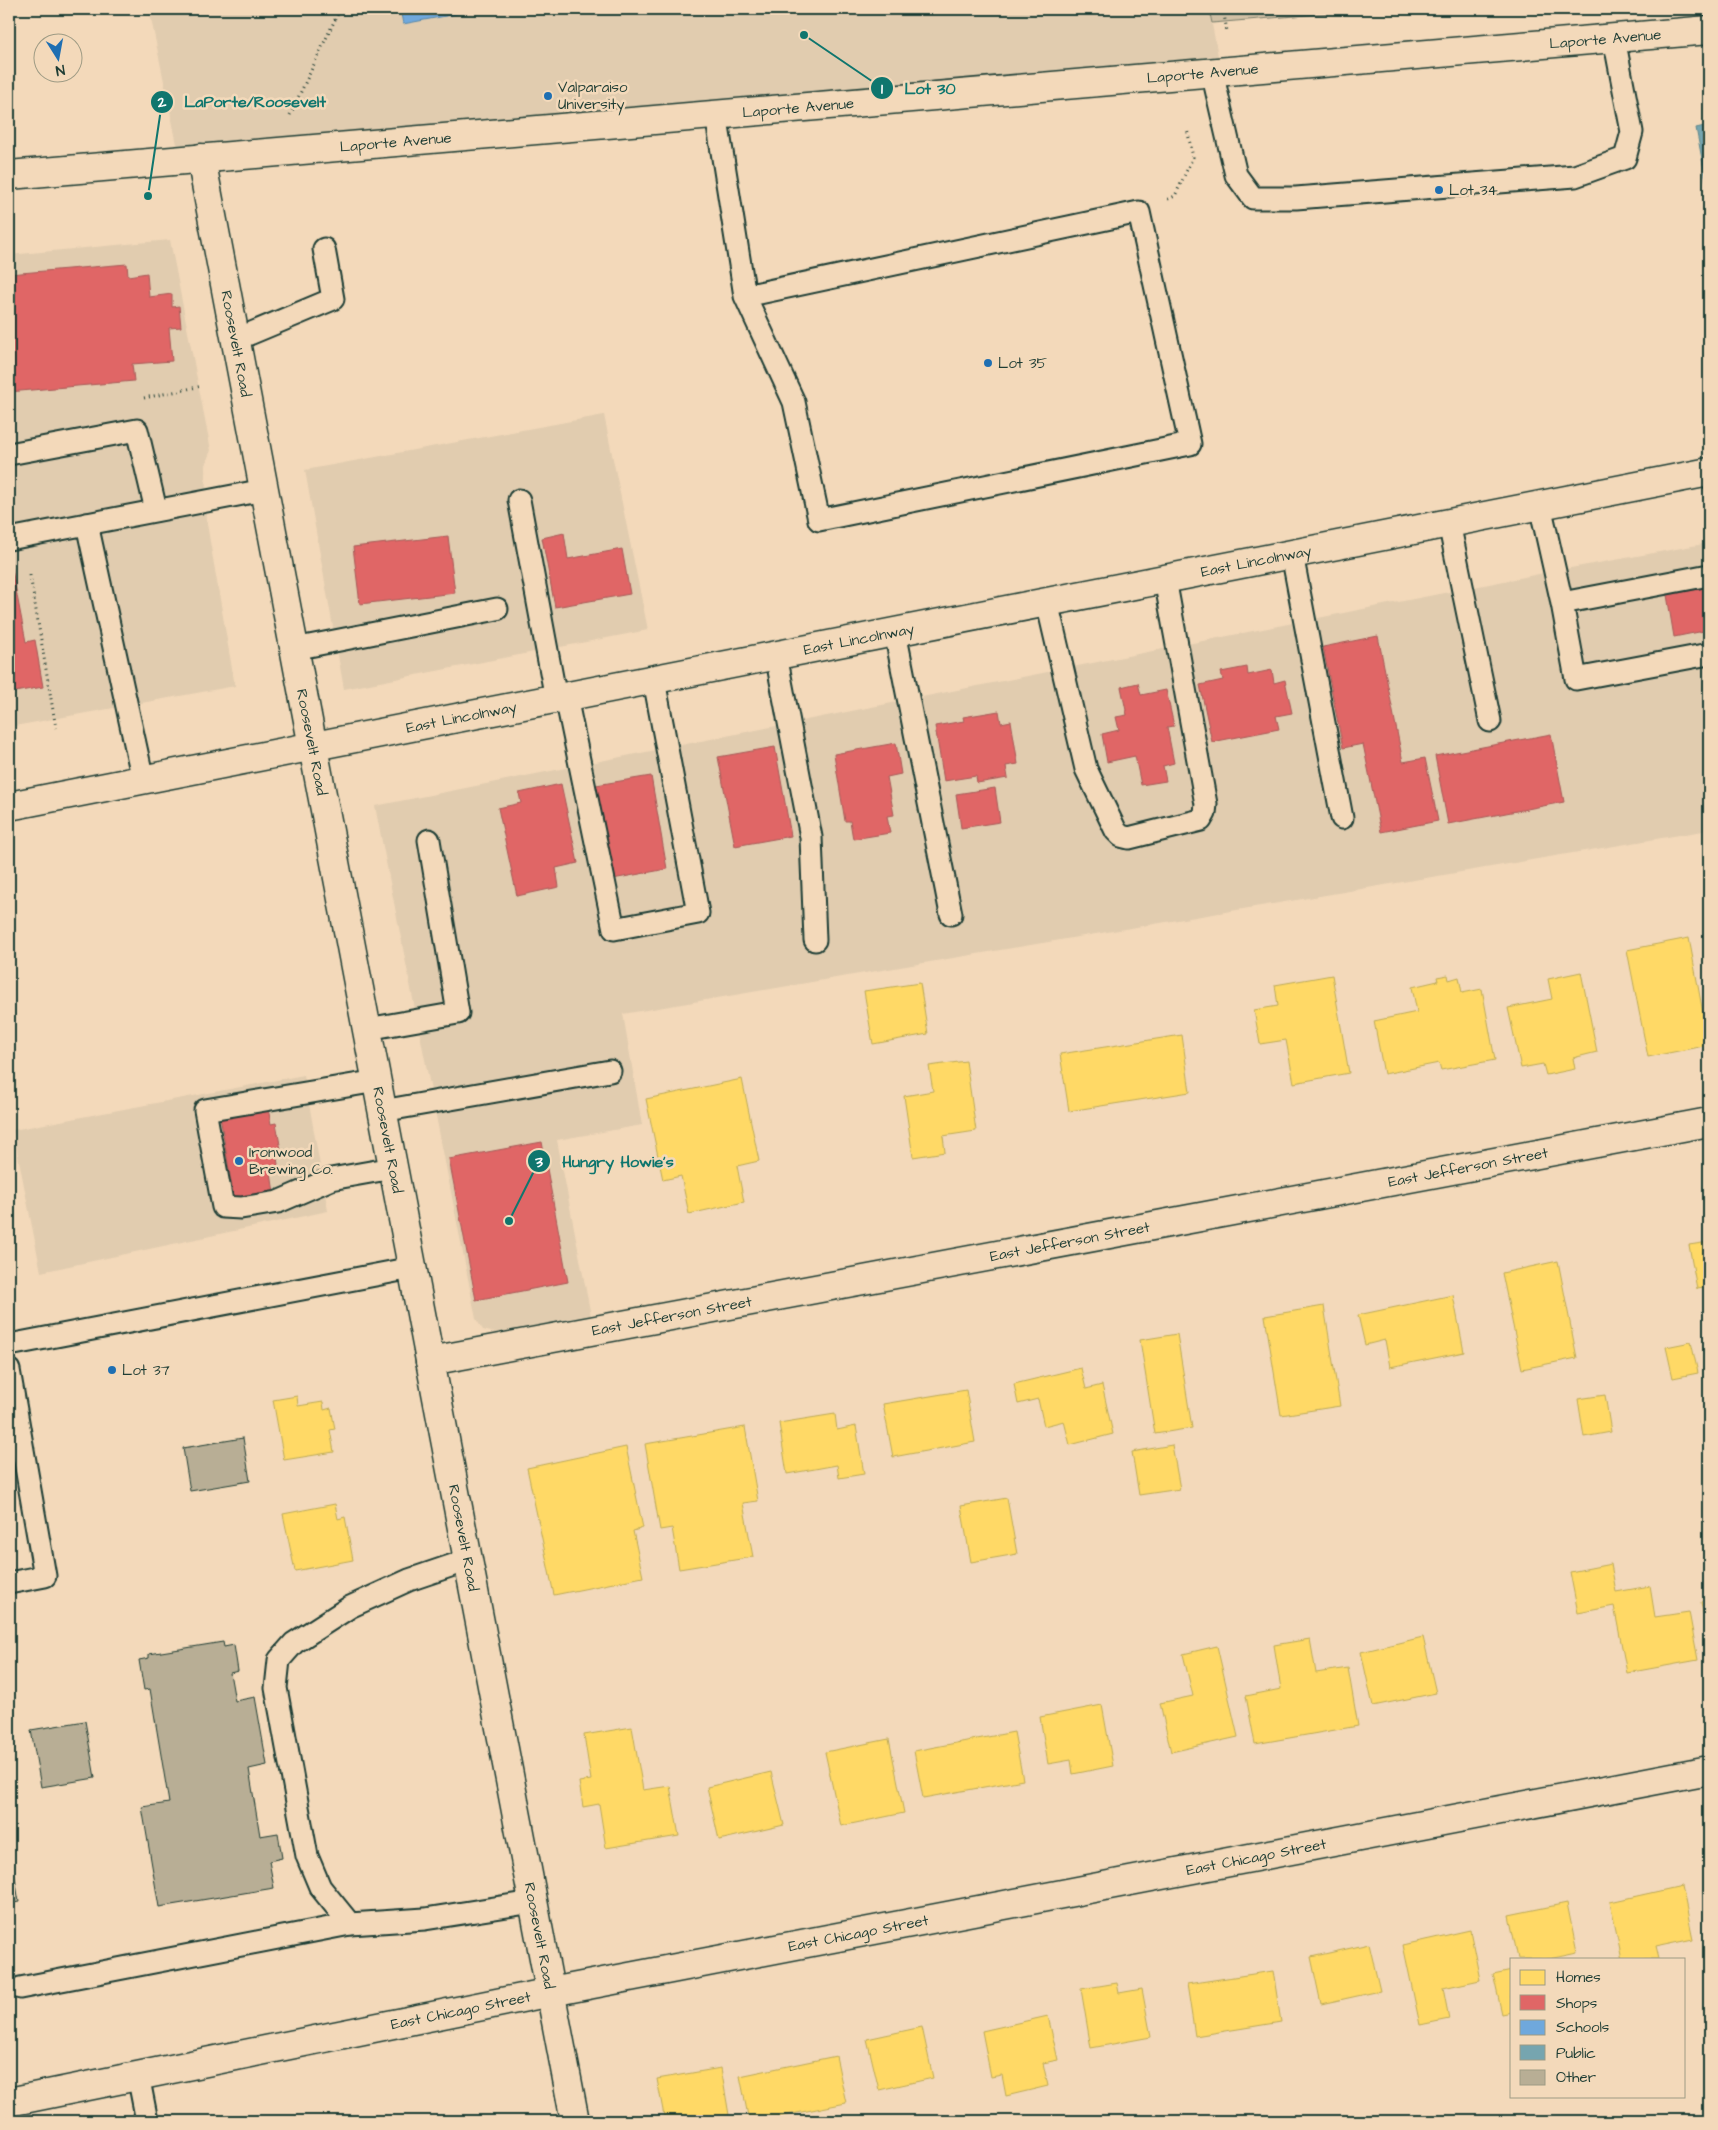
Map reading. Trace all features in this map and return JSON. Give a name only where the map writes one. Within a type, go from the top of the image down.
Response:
[{"type":"street","name":"Laporte Avenue","points":[[9,175],[1709,30]]},
{"type":"street","name":"Roosevelt Road","points":[[200,158],[575,2121]]},
{"type":"street","name":"East Lincolnway","points":[[9,806],[1709,472]]},
{"type":"street","name":"East Jefferson Street","points":[[430,1361],[1709,1122]]},
{"type":"street","name":"East Chicago Street","points":[[9,2102],[551,1992],[1709,1770]]},
{"type":"lane","points":[[1212,72],[1236,175],[1253,198],[1296,198],[1575,176],[1625,158],[1632,132],[1614,38]]},
{"type":"lane","points":[[716,114],[745,296],[794,402],[819,520],[1190,444],[1139,212],[745,296]]},
{"type":"lane","points":[[235,340],[333,299],[324,248]]},
{"type":"lane","points":[[9,454],[138,430],[156,510]]},
{"type":"lane","points":[[9,539],[264,490]]},
{"type":"lane","points":[[519,500],[561,698],[614,929],[698,912],[654,680]]},
{"type":"lane","points":[[1540,505],[1576,679],[1709,654]]},
{"type":"lane","points":[[1449,523],[1490,720]]},
{"type":"lane","points":[[87,524],[143,780]]},
{"type":"lane","points":[[1292,554],[1342,818]]},
{"type":"lane","points":[[1562,604],[1709,575]]},
{"type":"lane","points":[[1047,602],[1086,769],[1116,831],[1121,836],[1129,838],[1201,820],[1205,813],[1206,804],[1165,579]]},
{"type":"lane","points":[[294,649],[497,609]]},
{"type":"lane","points":[[895,632],[951,914]]},
{"type":"lane","points":[[776,655],[811,837],[815,940]]},
{"type":"lane","points":[[367,1029],[458,1013],[429,840]]},
{"type":"lane","points":[[382,1111],[610,1071]]},
{"type":"lane","points":[[377,1081],[206,1110],[223,1207],[241,1208],[278,1202],[331,1179],[393,1168]]},
{"type":"lane","points":[[9,1345],[412,1268]]},
{"type":"lane","points":[[9,1370],[45,1576],[9,1583]]},
{"type":"lane","points":[[350,1924],[320,1887],[307,1856],[276,1688],[279,1660],[294,1643],[350,1606],[409,1580],[468,1560]]},
{"type":"lane","points":[[20,1988],[350,1924],[425,1919],[533,1902]]},
{"type":"lane","points":[[138,2075],[147,2121]]},
{"type":"path","points":[[290,115],[340,9]]},
{"type":"path","points":[[1223,9],[1227,31]]},
{"type":"path","points":[[1139,212],[1175,196],[1193,157],[1187,129]]},
{"type":"path","points":[[30,574],[56,728]]},
{"type":"shaded area","name":"Valparaiso University","points":[[149,9],[1209,9],[1221,71],[180,159]]},
{"type":"shaded area","points":[[1209,9],[1378,9],[1212,23]]},
{"type":"shaded area","points":[[170,240],[211,450],[205,465],[207,524],[235,686],[9,727],[9,255]]},
{"type":"shaded area","points":[[604,415],[648,630],[344,689],[305,470]]},
{"type":"shaded area","points":[[1709,543],[1709,830],[623,1014],[642,1125],[557,1140],[591,1316],[495,1333],[483,1330],[476,1319],[375,806],[1554,571]]},
{"type":"shaded area","points":[[304,1075],[328,1211],[41,1272],[13,1130]]},
{"type":"building: Homes","points":[[1689,938],[1709,1045],[1648,1057],[1627,950]]},
{"type":"building: Homes","points":[[1581,972],[1597,1052],[1573,1058],[1575,1069],[1546,1075],[1543,1064],[1521,1068],[1508,1008],[1552,999],[1548,979]]},
{"type":"building: Homes","points":[[1332,975],[1349,1073],[1294,1083],[1286,1040],[1260,1044],[1254,1010],[1278,1006],[1275,985]]},
{"type":"building: Homes","points":[[1448,975],[1449,980],[1459,977],[1462,993],[1482,989],[1495,1060],[1441,1070],[1439,1063],[1384,1074],[1374,1021],[1417,1012],[1412,987],[1438,981],[1437,977]]},
{"type":"building: Homes","points":[[920,983],[928,1034],[873,1044],[864,991]]},
{"type":"building: Homes","points":[[1182,1035],[1190,1092],[1069,1111],[1060,1054]]},
{"type":"building: Homes","points":[[966,1061],[976,1131],[943,1136],[945,1152],[913,1157],[904,1096],[933,1091],[929,1066]]},
{"type":"building: Homes","points":[[742,1079],[759,1161],[737,1166],[744,1202],[689,1214],[681,1176],[663,1180],[646,1099]]},
{"type":"building: Homes","points":[[1709,1242],[1709,1320],[1704,1288],[1697,1289],[1689,1245]]},
{"type":"building: Homes","points":[[1558,1261],[1577,1358],[1522,1369],[1502,1273]]},
{"type":"building: Homes","points":[[1453,1295],[1464,1352],[1390,1367],[1385,1340],[1365,1345],[1358,1315]]},
{"type":"building: Homes","points":[[1324,1306],[1340,1406],[1281,1415],[1265,1316]]},
{"type":"building: Homes","points":[[1177,1334],[1192,1428],[1155,1434],[1140,1340]]},
{"type":"building: Homes","points":[[1691,1342],[1698,1373],[1673,1378],[1666,1347]]},
{"type":"building: Homes","points":[[1081,1368],[1086,1389],[1102,1385],[1113,1434],[1070,1445],[1064,1421],[1044,1426],[1038,1399],[1018,1404],[1014,1384]]},
{"type":"building: Homes","points":[[966,1390],[975,1442],[893,1457],[883,1404]]},
{"type":"building: Homes","points":[[1605,1395],[1611,1432],[1584,1437],[1578,1399]]},
{"type":"building: Homes","points":[[297,1396],[298,1406],[323,1402],[324,1410],[331,1408],[335,1429],[330,1430],[334,1452],[284,1460],[273,1400]]},
{"type":"building: Homes","points":[[835,1414],[837,1430],[856,1426],[864,1474],[839,1478],[837,1465],[787,1474],[779,1423]]},
{"type":"building: Homes","points":[[745,1427],[758,1501],[743,1503],[753,1557],[679,1569],[672,1528],[660,1530],[645,1444]]},
{"type":"building: Homes","points":[[1172,1445],[1180,1489],[1139,1495],[1132,1452]]},
{"type":"building: Homes","points":[[626,1447],[643,1528],[633,1531],[643,1577],[554,1595],[527,1468]]},
{"type":"building: Homes","points":[[1007,1498],[1017,1554],[971,1562],[961,1506]]},
{"type":"building: Homes","points":[[335,1504],[338,1519],[345,1517],[353,1560],[295,1571],[283,1514]]},
{"type":"building: Homes","points":[[1611,1564],[1616,1592],[1650,1586],[1655,1617],[1689,1612],[1698,1660],[1627,1673],[1614,1606],[1578,1613],[1570,1572]]},
{"type":"building: Homes","points":[[1709,1600],[1709,1643],[1701,1602]]},
{"type":"building: Homes","points":[[1423,1637],[1436,1693],[1373,1706],[1361,1652]]},
{"type":"building: Homes","points":[[1310,1639],[1316,1673],[1348,1668],[1358,1726],[1255,1744],[1246,1696],[1281,1689],[1274,1645]]},
{"type":"building: Homes","points":[[1217,1646],[1238,1737],[1171,1752],[1160,1703],[1193,1696],[1183,1654]]},
{"type":"building: Homes","points":[[1102,1705],[1113,1766],[1073,1774],[1071,1760],[1048,1764],[1040,1717]]},
{"type":"building: Homes","points":[[632,1727],[643,1790],[670,1786],[679,1836],[606,1848],[599,1804],[583,1807],[579,1782],[591,1780],[584,1735]]},
{"type":"building: Homes","points":[[1014,1732],[1023,1780],[923,1798],[914,1751]]},
{"type":"building: Homes","points":[[889,1739],[904,1813],[841,1826],[825,1752]]},
{"type":"building: Homes","points":[[771,1772],[784,1825],[719,1840],[707,1787]]},
{"type":"building: Homes","points":[[1682,1886],[1693,1939],[1655,1947],[1658,1958],[1622,1958],[1610,1902]]},
{"type":"building: Homes","points":[[1567,1903],[1577,1953],[1554,1958],[1518,1958],[1509,1915]]},
{"type":"building: Homes","points":[[1470,1930],[1480,1980],[1443,1988],[1449,2019],[1420,2025],[1403,1945]]},
{"type":"building: Homes","points":[[1369,1944],[1380,1991],[1321,2004],[1311,1957]]},
{"type":"building: Homes","points":[[1510,1970],[1510,2012],[1502,2014],[1493,1974]]},
{"type":"building: Homes","points":[[1273,1971],[1281,2022],[1195,2036],[1187,1984]]},
{"type":"building: Homes","points":[[1117,1983],[1119,1993],[1142,1989],[1151,2037],[1091,2048],[1081,1989]]},
{"type":"building: Homes","points":[[1048,2016],[1058,2060],[1043,2063],[1048,2086],[1006,2096],[1002,2075],[991,2077],[982,2031]]},
{"type":"building: Homes","points":[[922,2027],[933,2078],[879,2090],[867,2039]]},
{"type":"building: Homes","points":[[836,2056],[846,2103],[758,2121],[749,2121],[740,2076]]},
{"type":"building: Homes","points":[[721,2068],[729,2115],[717,2116],[718,2121],[665,2121],[657,2079]]},
{"type":"building: Shops","points":[[127,264],[128,276],[147,273],[149,297],[172,294],[172,307],[179,306],[181,327],[169,328],[172,361],[132,364],[134,381],[9,392],[9,274]]},
{"type":"building: Shops","points":[[564,533],[568,559],[622,549],[630,594],[555,607],[542,538]]},
{"type":"building: Shops","points":[[448,536],[455,593],[360,604],[353,547]]},
{"type":"building: Shops","points":[[9,554],[26,642],[35,640],[43,687],[9,693]]},
{"type":"building: Shops","points":[[1709,587],[1709,630],[1674,637],[1667,595]]},
{"type":"building: Shops","points":[[1378,636],[1403,762],[1425,758],[1438,821],[1381,832],[1363,744],[1343,748],[1323,647]]},
{"type":"building: Shops","points":[[1247,667],[1248,675],[1272,670],[1274,683],[1285,680],[1292,713],[1276,716],[1279,729],[1212,742],[1200,685],[1223,680],[1221,672]]},
{"type":"building: Shops","points":[[1138,683],[1141,695],[1166,690],[1174,726],[1167,727],[1174,763],[1163,766],[1166,781],[1141,785],[1135,756],[1107,762],[1102,734],[1119,730],[1116,717],[1127,715],[1121,687]]},
{"type":"building: Shops","points":[[999,711],[1001,723],[1011,721],[1018,764],[1006,766],[1008,778],[977,783],[976,776],[944,781],[935,726],[964,721],[963,717]]},
{"type":"building: Shops","points":[[1551,734],[1564,802],[1448,824],[1435,756]]},
{"type":"building: Shops","points":[[896,743],[901,774],[887,777],[894,815],[887,816],[890,833],[853,839],[850,821],[845,821],[834,754]]},
{"type":"building: Shops","points":[[775,747],[791,836],[735,846],[718,757]]},
{"type":"building: Shops","points":[[651,776],[667,869],[607,880],[590,786]]},
{"type":"building: Shops","points":[[561,784],[578,863],[556,868],[559,887],[517,896],[498,808],[521,803],[519,793]]},
{"type":"building: Shops","points":[[995,788],[1000,822],[961,828],[956,794]]},
{"type":"building: Shops","points":[[268,1108],[271,1124],[276,1123],[281,1150],[276,1151],[279,1171],[271,1173],[274,1193],[234,1199],[220,1116]]},
{"type":"building: Shops","points":[[542,1142],[568,1282],[476,1300],[449,1159]]},
{"type":"building: Schools","points":[[400,9],[483,9],[403,24]]},
{"type":"building: Public","points":[[1709,125],[1709,190],[1708,190],[1696,128]]},
{"type":"building: Other","points":[[243,1438],[250,1481],[190,1491],[183,1448]]},
{"type":"building: Other","points":[[223,1642],[224,1647],[234,1645],[238,1671],[230,1673],[235,1701],[255,1697],[267,1765],[249,1769],[260,1836],[278,1833],[282,1858],[269,1861],[274,1888],[159,1907],[142,1807],[169,1803],[150,1689],[144,1690],[139,1660],[149,1658],[149,1654]]},
{"type":"building: Other","points":[[85,1721],[95,1778],[41,1787],[31,1730]]},
{"type":"building: Other","points":[[9,1842],[19,1902],[9,1904]]},
{"type":"place","name":"Lot 30","points":[[804,35]]},
{"type":"place","name":"Valparaiso University","points":[[548,96]]},
{"type":"place","name":"Lot 34","points":[[1439,190]]},
{"type":"place","name":"LaPorte/Roosevelt","points":[[148,196]]},
{"type":"place","name":"Lot 35","points":[[988,363]]},
{"type":"place","name":"Ironwood Brewing Co.","points":[[239,1161]]},
{"type":"place","name":"Hungry Howie's","points":[[509,1221]]},
{"type":"place","name":"Lot 37","points":[[112,1370]]}]
